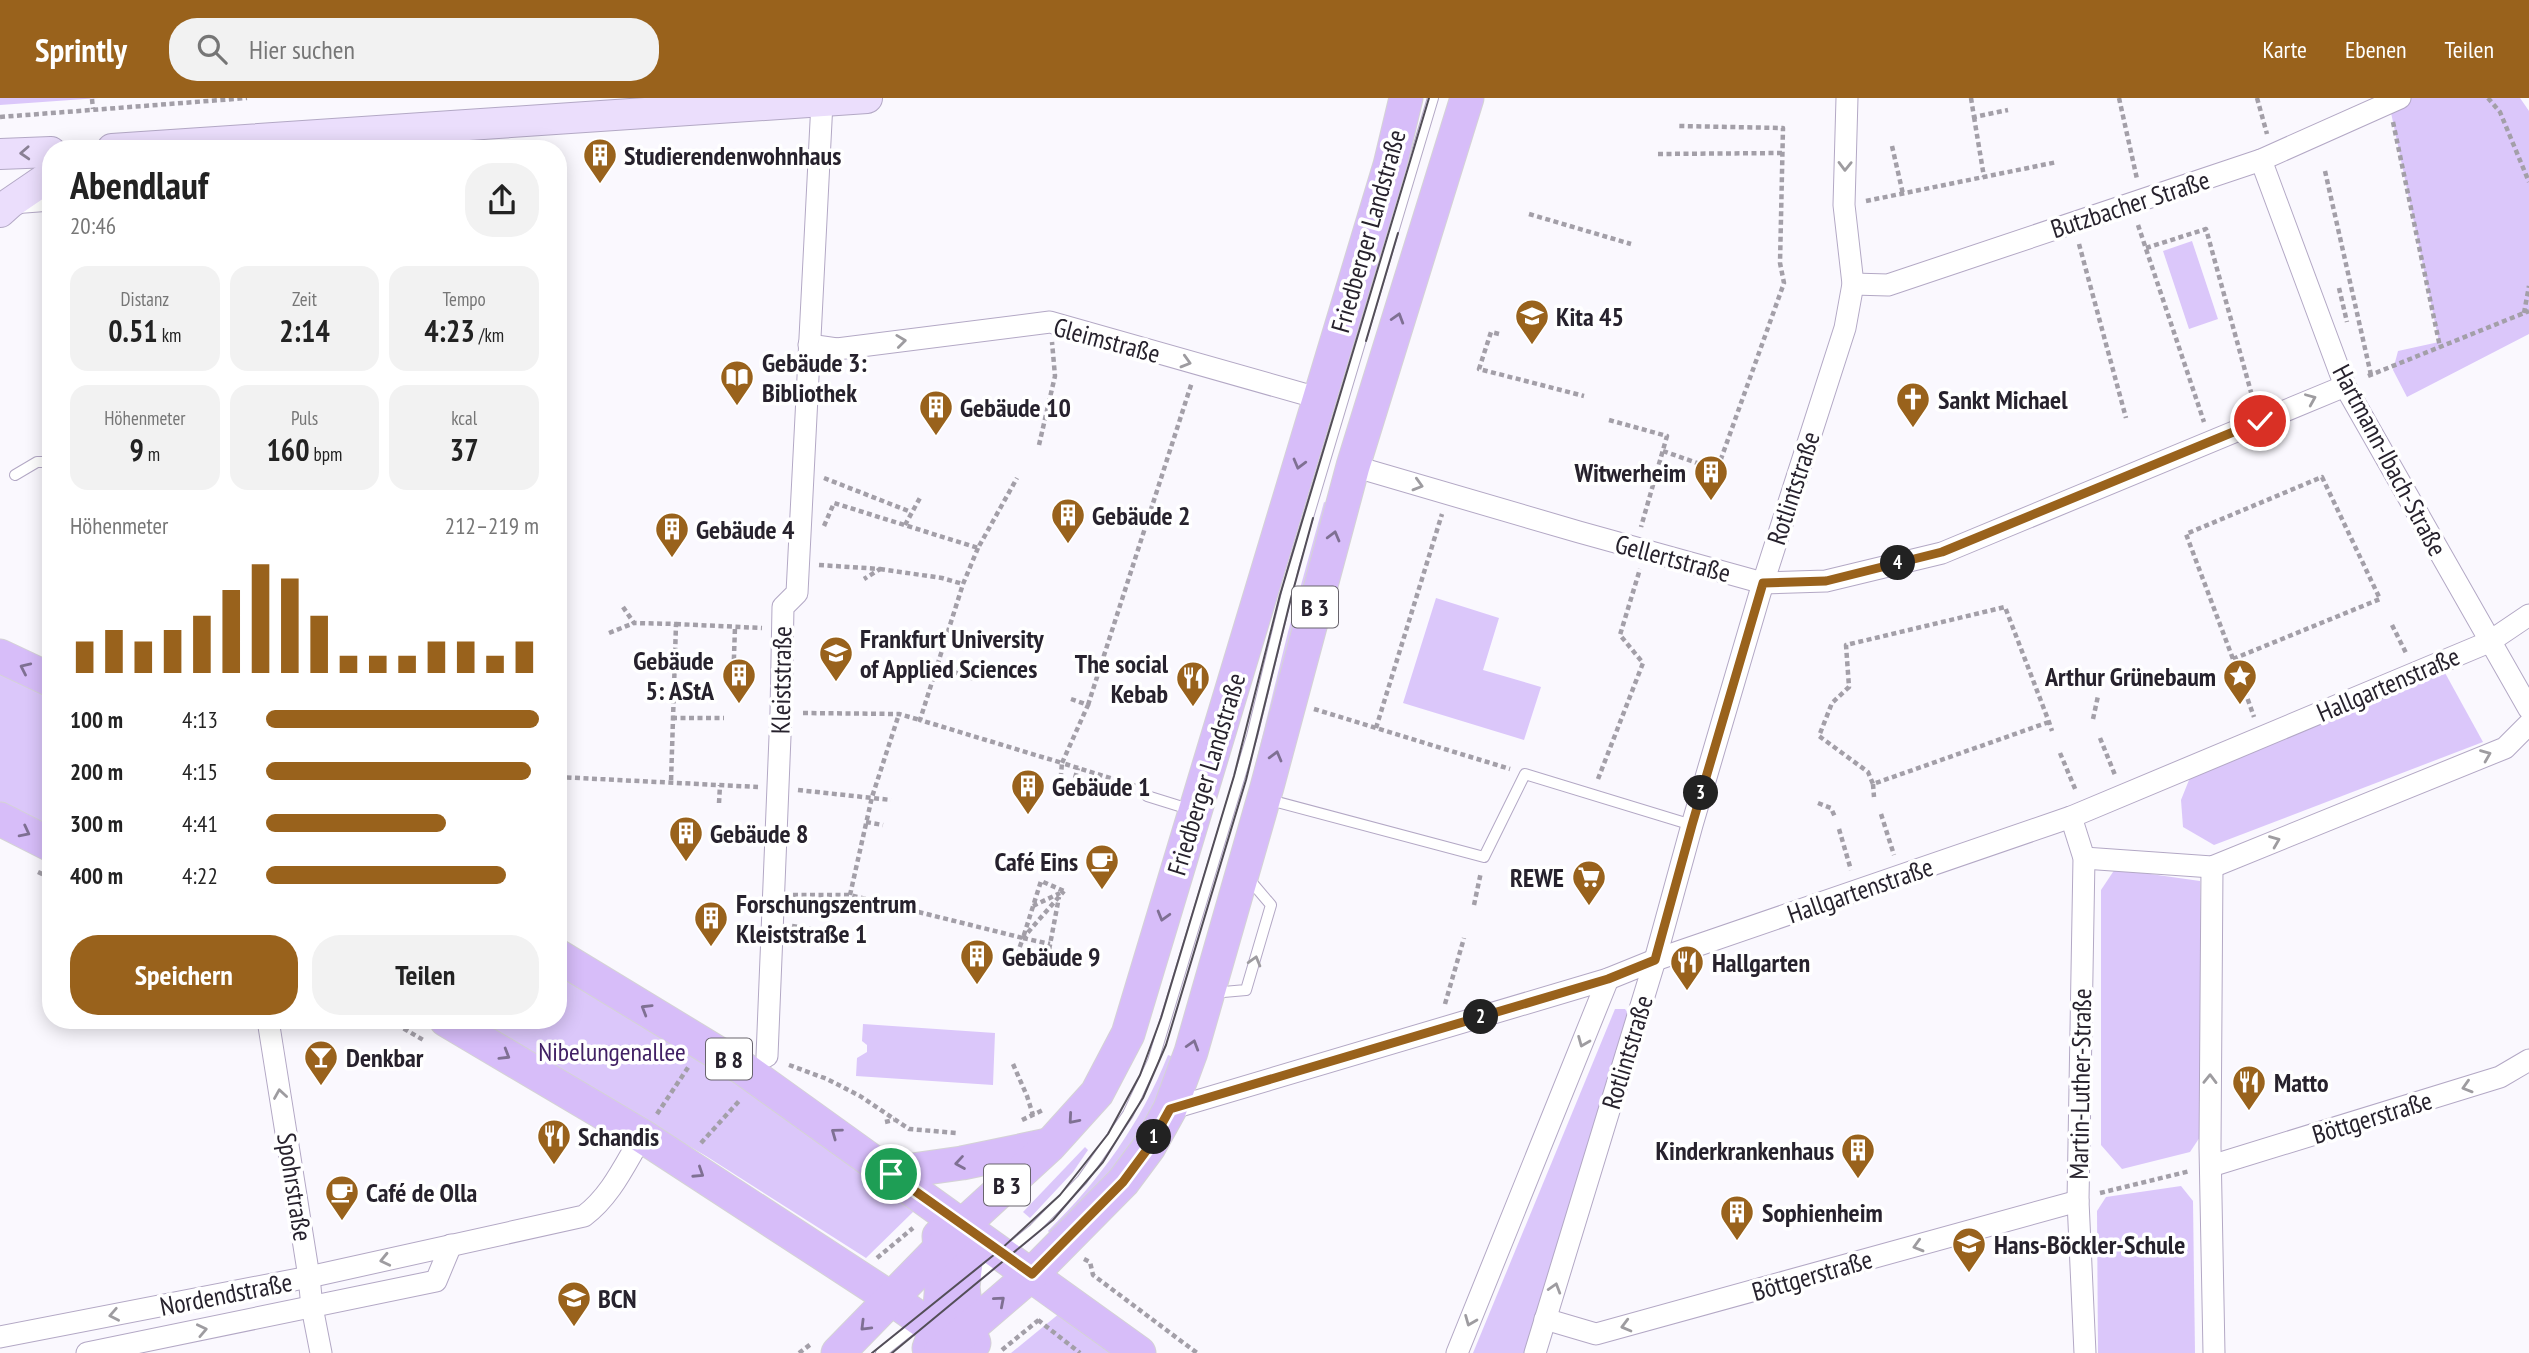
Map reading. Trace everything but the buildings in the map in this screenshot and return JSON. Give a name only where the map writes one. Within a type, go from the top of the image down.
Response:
[{"type":"main road","points":[[374,140],[867,98]]},
{"type":"main road","name":"Friedberger Landstraße","points":[[838,1353],[940,1249],[940,1218],[1050,1145],[1097,1093],[1128,1034],[1390,164],[1406,98]]},
{"type":"main road","name":"Friedberger Landstraße","points":[[954,1334],[1032,1274],[1123,1182],[1149,1147],[1170,1109],[1209,993],[1353,466],[1467,98]]},
{"type":"main road","points":[[0,154],[42,152]]},
{"type":"main road","points":[[5,208],[42,182]]},
{"type":"main road","points":[[0,656],[42,676]]},
{"type":"main road","points":[[0,819],[42,840]]},
{"type":"main road","name":"B 8","points":[[567,962],[744,1069],[891,1174],[940,1218],[1004,1254],[1139,1353]]},
{"type":"main road","points":[[463,1029],[649,1126],[892,1299],[954,1334]]},
{"type":"main road","points":[[891,1174],[1050,1145]]},
{"type":"main road","points":[[940,1218],[967,1253],[954,1334]]},
{"type":"main road","points":[[940,1249],[954,1334]]},
{"type":"street","name":"Rotlintstraße","points":[[1535,1353],[1655,960],[1763,583],[1845,328],[1853,284],[1844,205],[1847,98]]},
{"type":"street","name":"Butzbacher Straße","points":[[1853,284],[1888,285],[2136,202],[2267,157],[2395,100]]},
{"type":"street","name":"Kleiststraße","points":[[767,1056],[783,607],[797,593],[822,102]]},
{"type":"street","name":"Hartmann-Ibach-Straße","points":[[2267,157],[2345,386],[2529,709]]},
{"type":"street","points":[[5,208],[42,202]]},
{"type":"street","name":"Gleimstraße","points":[[809,345],[837,349],[1050,322],[1318,398]]},
{"type":"street","name":"Gellertstraße","points":[[1353,466],[1763,583],[1826,581],[1942,552],[2345,386]]},
{"type":"street","name":"Hallgartenstraße","points":[[1170,1109],[1608,979],[1655,960],[2078,814],[2489,642],[2529,615]]},
{"type":"street","points":[[2084,858],[2212,867],[2505,748],[2529,724]]},
{"type":"street","name":"Martin-Luther-Straße","points":[[2078,814],[2084,858],[2078,1201],[2085,1353]]},
{"type":"street","points":[[2212,867],[2210,1147],[2214,1353]]},
{"type":"street","name":"Rotlintstraße","points":[[1457,1353],[1608,979]]},
{"type":"street","name":"Spohrstraße","points":[[269,1029],[321,1353]]},
{"type":"street","name":"Böttgerstraße","points":[[2211,1166],[2500,1077],[2529,1060]]},
{"type":"street","name":"Nordendstraße","points":[[0,1337],[309,1278],[584,1216],[597,1206],[611,1187],[649,1126]]},
{"type":"street","name":"Böttgerstraße","points":[[1545,1319],[1596,1334],[2078,1201]]},
{"type":"street","name":"Nordendstraße","points":[[87,1353],[436,1281],[451,1245]]},
{"type":"lane","name":"Friedberger Landstraße","points":[[881,1353],[954,1334],[1004,1254],[1048,1216],[1082,1180],[1128,1114],[1153,1061],[1252,736],[1294,564],[1433,98]]},
{"type":"lane","points":[[15,475],[37,462],[42,462]]},
{"type":"lane","points":[[1264,799],[1484,857],[1525,774],[1692,825]]},
{"type":"lane","points":[[1143,791],[1195,811]]},
{"type":"path","points":[[0,117],[247,98]]},
{"type":"path","points":[[1971,98],[1984,177]]},
{"type":"path","points":[[2119,98],[2146,248],[2210,442]]},
{"type":"path","points":[[2257,98],[2267,157]]},
{"type":"path","points":[[2488,98],[2500,112],[2529,182]]},
{"type":"path","points":[[92,99],[93,109]]},
{"type":"path","points":[[2395,100],[2440,347]]},
{"type":"path","points":[[1974,117],[2008,110]]},
{"type":"path","points":[[1663,451],[1717,470],[1784,283],[1780,262],[1783,128],[1678,126]]},
{"type":"path","points":[[1892,146],[1903,194]]},
{"type":"path","points":[[1658,154],[1782,153]]},
{"type":"path","points":[[1844,205],[2057,162]]},
{"type":"path","points":[[2325,171],[2371,375]]},
{"type":"path","points":[[1529,214],[1631,244]]},
{"type":"path","points":[[2146,248],[2206,229],[2260,421]]},
{"type":"path","points":[[2078,241],[2126,418]]},
{"type":"path","points":[[2345,386],[2526,313],[2529,286]]},
{"type":"path","points":[[1039,445],[1055,376],[1050,322]]},
{"type":"path","points":[[1499,334],[1491,332],[1479,369],[1584,396]]},
{"type":"path","points":[[1061,774],[1062,763],[1088,705],[1197,365]]},
{"type":"path","points":[[1601,772],[1643,663],[1620,635],[1667,436],[1609,420]]},
{"type":"path","points":[[804,470],[911,512]]},
{"type":"path","points":[[2322,477],[2381,600],[2233,661],[2186,534],[2322,477]]},
{"type":"path","points":[[920,720],[963,583],[978,548],[1017,478]]},
{"type":"path","points":[[1376,727],[1448,494]]},
{"type":"path","points":[[905,525],[921,496]]},
{"type":"path","points":[[823,527],[834,503],[978,548]]},
{"type":"path","points":[[806,564],[880,569],[963,583]]},
{"type":"path","points":[[864,579],[880,569]]},
{"type":"path","points":[[624,607],[634,623]]},
{"type":"path","points":[[1874,797],[1868,772],[1819,736],[1832,702],[1849,687],[1846,645],[2005,607],[2052,732]]},
{"type":"path","points":[[609,634],[634,623],[764,628]]},
{"type":"path","points":[[671,782],[676,624]]},
{"type":"path","points":[[2392,625],[2416,673]]},
{"type":"path","points":[[733,685],[735,627]]},
{"type":"path","points":[[937,666],[977,680]]},
{"type":"path","points":[[2242,684],[2261,737]]},
{"type":"path","points":[[2093,719],[2098,696]]},
{"type":"path","points":[[1071,699],[1088,705]]},
{"type":"path","points":[[1290,701],[1525,774]]},
{"type":"path","points":[[781,712],[899,714],[1078,768],[1143,791]]},
{"type":"path","points":[[850,895],[872,797],[899,714]]},
{"type":"path","points":[[672,718],[724,718]]},
{"type":"path","points":[[1873,784],[2049,722]]},
{"type":"path","points":[[2101,738],[2123,796]]},
{"type":"path","points":[[2060,752],[2078,814]]},
{"type":"path","points":[[1075,778],[1078,768]]},
{"type":"path","points":[[567,777],[778,788],[891,800]]},
{"type":"path","points":[[719,803],[720,785]]},
{"type":"path","points":[[1818,803],[1831,808],[1835,817]]},
{"type":"path","points":[[1881,814],[1901,876]]},
{"type":"path","points":[[866,822],[883,825]]},
{"type":"path","points":[[1839,830],[1858,891]]},
{"type":"path","points":[[1474,905],[1484,857]]},
{"type":"path","points":[[1014,963],[1041,881],[1062,894]]},
{"type":"path","points":[[1023,938],[1062,894]]},
{"type":"path","points":[[1033,906],[1062,894]]},
{"type":"path","points":[[1046,966],[1062,894]]},
{"type":"path","points":[[773,895],[850,895],[1050,944]]},
{"type":"path","points":[[1438,1030],[1464,938]]},
{"type":"path","points":[[767,1056],[860,1096],[909,1129],[959,1133]]},
{"type":"path","points":[[1013,1064],[1032,1115]]},
{"type":"path","points":[[649,1126],[689,1065]]},
{"type":"path","points":[[689,1136],[701,1143],[741,1098]]},
{"type":"path","points":[[885,1122],[895,1119]]},
{"type":"path","points":[[2078,1201],[2095,1194],[2211,1166]]},
{"type":"path","points":[[872,1262],[940,1218]]},
{"type":"path","points":[[1060,1246],[1090,1262],[1093,1275],[1196,1353]]},
{"type":"path","points":[[954,1334],[1038,1320],[1046,1314]]},
{"type":"path","points":[[1038,1320],[1080,1353]]},
{"type":"green space","points":[[0,98],[99,98],[0,105]]},
{"type":"green space","points":[[2400,98],[2520,98],[2529,111],[2529,334],[2407,397],[2393,370],[2398,351],[2439,342],[2389,103]]},
{"type":"green space","points":[[2192,241],[2218,319],[2189,329],[2163,251]]},
{"type":"green space","points":[[1324,502],[1333,505],[1263,774],[1254,770]]},
{"type":"green space","points":[[1436,598],[1499,618],[1483,670],[1541,687],[1524,740],[1403,703]]},
{"type":"green space","points":[[0,667],[42,687],[42,829],[0,808]]},
{"type":"green space","points":[[2444,671],[2483,742],[2214,845],[2183,827],[2181,800],[2193,770]]},
{"type":"green space","points":[[2115,869],[2200,881],[2204,1131],[2190,1152],[2122,1169],[2101,1145],[2101,890]]},
{"type":"green space","name":"Nibelungenallee","points":[[567,974],[715,1061],[913,1208],[913,1212],[866,1258],[706,1156],[487,1029],[567,1029]]},
{"type":"green space","points":[[1615,1009],[1625,1009],[1631,1017],[1528,1353],[1473,1353]]},
{"type":"green space","points":[[863,1024],[995,1033],[993,1085],[856,1076],[857,1058],[867,1052],[867,1045],[862,1041]]},
{"type":"green space","points":[[1168,1055],[1177,1058],[1166,1087],[1131,1147],[1053,1237],[1048,1231],[1102,1171],[1132,1127]]},
{"type":"green space","points":[[1085,1147],[1088,1150],[1073,1172],[1030,1218],[1023,1212]]},
{"type":"green space","points":[[2181,1186],[2193,1201],[2195,1353],[2098,1353],[2097,1211],[2106,1197]]},
{"type":"green space","points":[[1060,1313],[1113,1353],[1011,1353]]},
{"type":"tram line","points":[[872,1353],[1000,1250],[1060,1195],[1108,1134],[1140,1075],[1161,1018],[1234,776],[1280,595],[1429,98]]},
{"type":"tram line","points":[[1366,341],[1398,233]]},
{"type":"tram line","points":[[892,1353],[1053,1220],[1103,1162],[1143,1098],[1166,1045],[1246,780],[1313,518]]},
{"type":"place","name":"Studierendenwohnhaus","points":[[600,185]]},
{"type":"place","name":"Kita 45","points":[[1532,346]]},
{"type":"place","name":"Gebäude 3: Bibliothek","points":[[737,407]]},
{"type":"place","name":"Sankt Michael","points":[[1913,429]]},
{"type":"place","name":"Gebäude 10","points":[[936,437]]},
{"type":"place","name":"Witwerheim","points":[[1711,502]]},
{"type":"place","name":"Gebäude 2","points":[[1068,545]]},
{"type":"place","name":"Gebäude 4","points":[[672,559]]},
{"type":"place","name":"Frankfurt University of Applied Sciences","points":[[836,683]]},
{"type":"place","name":"Gebäude 5: AStA","points":[[739,705]]},
{"type":"place","name":"Arthur Grünebaum","points":[[2240,706]]},
{"type":"place","name":"The social Kebab","points":[[1193,708]]},
{"type":"place","name":"Gebäude 1","points":[[1028,816]]},
{"type":"place","name":"Gebäude 8","points":[[686,863]]},
{"type":"place","name":"Café Eins","points":[[1102,891]]},
{"type":"place","name":"REWE","points":[[1589,907]]},
{"type":"place","name":"Forschungszentrum Kleiststraße 1","points":[[711,948]]},
{"type":"place","name":"Gebäude 9","points":[[977,986]]},
{"type":"place","name":"Hallgarten","points":[[1687,992]]},
{"type":"place","name":"Denkbar","points":[[321,1087]]},
{"type":"place","name":"Matto","points":[[2249,1112]]},
{"type":"place","name":"Schandis","points":[[554,1166]]},
{"type":"place","name":"Kinderkrankenhaus","points":[[1858,1180]]},
{"type":"place","name":"Café de Olla","points":[[342,1222]]},
{"type":"place","name":"Sophienheim","points":[[1737,1242]]},
{"type":"place","name":"Hans-Böckler-Schule","points":[[1969,1274]]},
{"type":"place","name":"BCN","points":[[574,1328]]},
{"type":"route","points":[[891,1174],[1032,1274],[1123,1182],[1149,1147],[1170,1109],[1608,979],[1655,960],[1763,583],[1826,581],[1942,552],[2260,421]]}]
